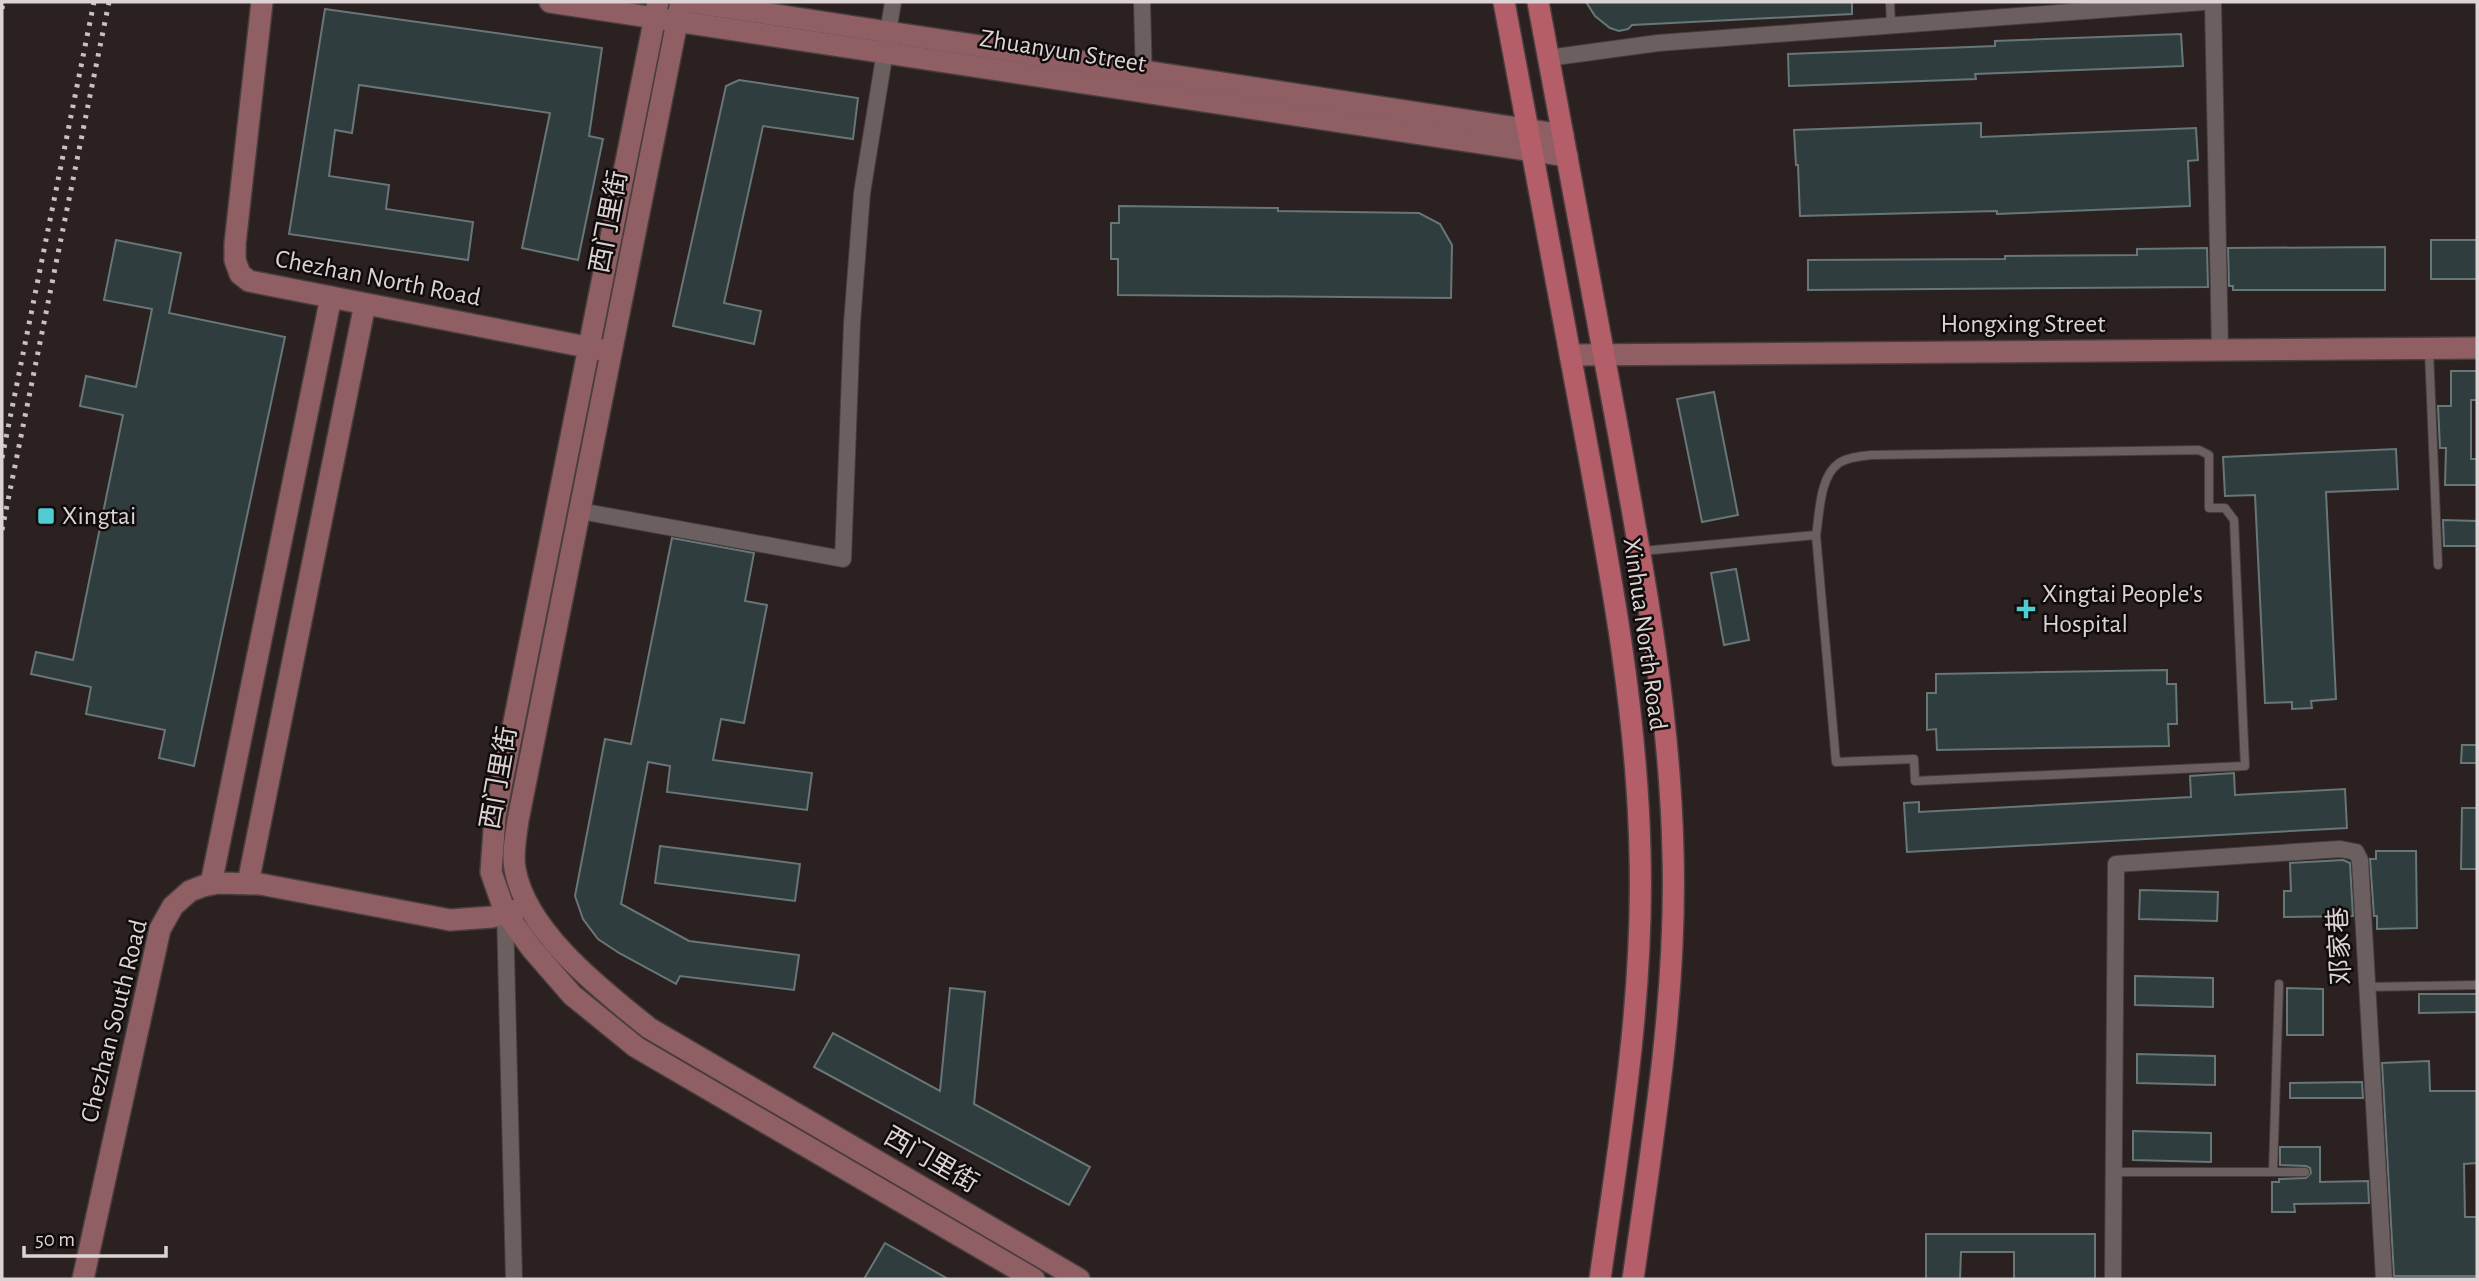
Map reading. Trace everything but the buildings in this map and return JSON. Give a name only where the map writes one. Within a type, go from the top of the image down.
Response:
[{"type":"main road","name":"Xinhua North Road","points":[[1504,2],[1620,633],[1633,747],[1640,851],[1640,944],[1635,1021],[1600,1279]]},
{"type":"main road","name":"Xinhua North Road","points":[[1538,2],[1640,551],[1658,662],[1668,769],[1674,918],[1665,1051],[1633,1279]]},
{"type":"street","name":"Chezhan North Road","points":[[262,2],[237,210],[235,260],[240,274],[249,281],[611,352]]},
{"type":"street","name":"Zhuanyun Street","points":[[550,2],[679,11],[883,52],[1567,156]]},
{"type":"street","name":"Zhuanyun Street","points":[[691,2],[1563,135]]},
{"type":"street","points":[[580,511],[843,559],[855,275],[862,193],[892,2]]},
{"type":"street","points":[[1142,2],[1145,92]]},
{"type":"street","points":[[1548,58],[1658,43],[2204,2]]},
{"type":"street","points":[[2213,2],[2220,350]]},
{"type":"street","points":[[656,10],[495,817],[491,872],[505,912],[532,950],[572,995],[636,1046],[1034,1279]]},
{"type":"street","name":"西门里街","points":[[679,11],[518,820],[514,868],[528,906],[588,979],[649,1028],[1079,1279]]},
{"type":"street","points":[[211,884],[331,297]]},
{"type":"street","points":[[248,883],[365,304]]},
{"type":"street","name":"Hongxing Street","points":[[1570,355],[2477,348]]},
{"type":"street","name":"邓家巷","points":[[2113,1172],[2116,864],[2352,850],[2360,860],[2384,1279]]},
{"type":"street","name":"Chezhan South Road","points":[[83,1279],[160,929],[173,906],[190,891],[211,884],[248,883],[450,920],[474,920],[528,906]]},
{"type":"street","points":[[505,912],[514,1279]]},
{"type":"street","points":[[2113,1172],[2113,1279]]},
{"type":"lane","points":[[1889,2],[1891,26]]},
{"type":"lane","points":[[2429,348],[2438,565]]},
{"type":"lane","points":[[2199,450],[2208,454],[2209,508],[2225,508],[2234,520],[2245,766],[1915,781],[1914,759],[1836,762],[1816,535],[1825,482],[1831,470],[1840,462],[1871,454],[2199,450]]},
{"type":"lane","points":[[1640,551],[1816,535]]},
{"type":"lane","points":[[2273,1172],[2279,984]]},
{"type":"lane","points":[[2366,987],[2477,985]]},
{"type":"lane","points":[[2113,1172],[2305,1172]]},
{"type":"railway","points":[[2,9],[3,2]]},
{"type":"railway","points":[[2,458],[94,2]]},
{"type":"railway","points":[[2,530],[109,2]]},
{"type":"place","name":"Xingtai","points":[[46,516]]},
{"type":"place","name":"Xingtai People's Hospital","points":[[2026,609]]}]
